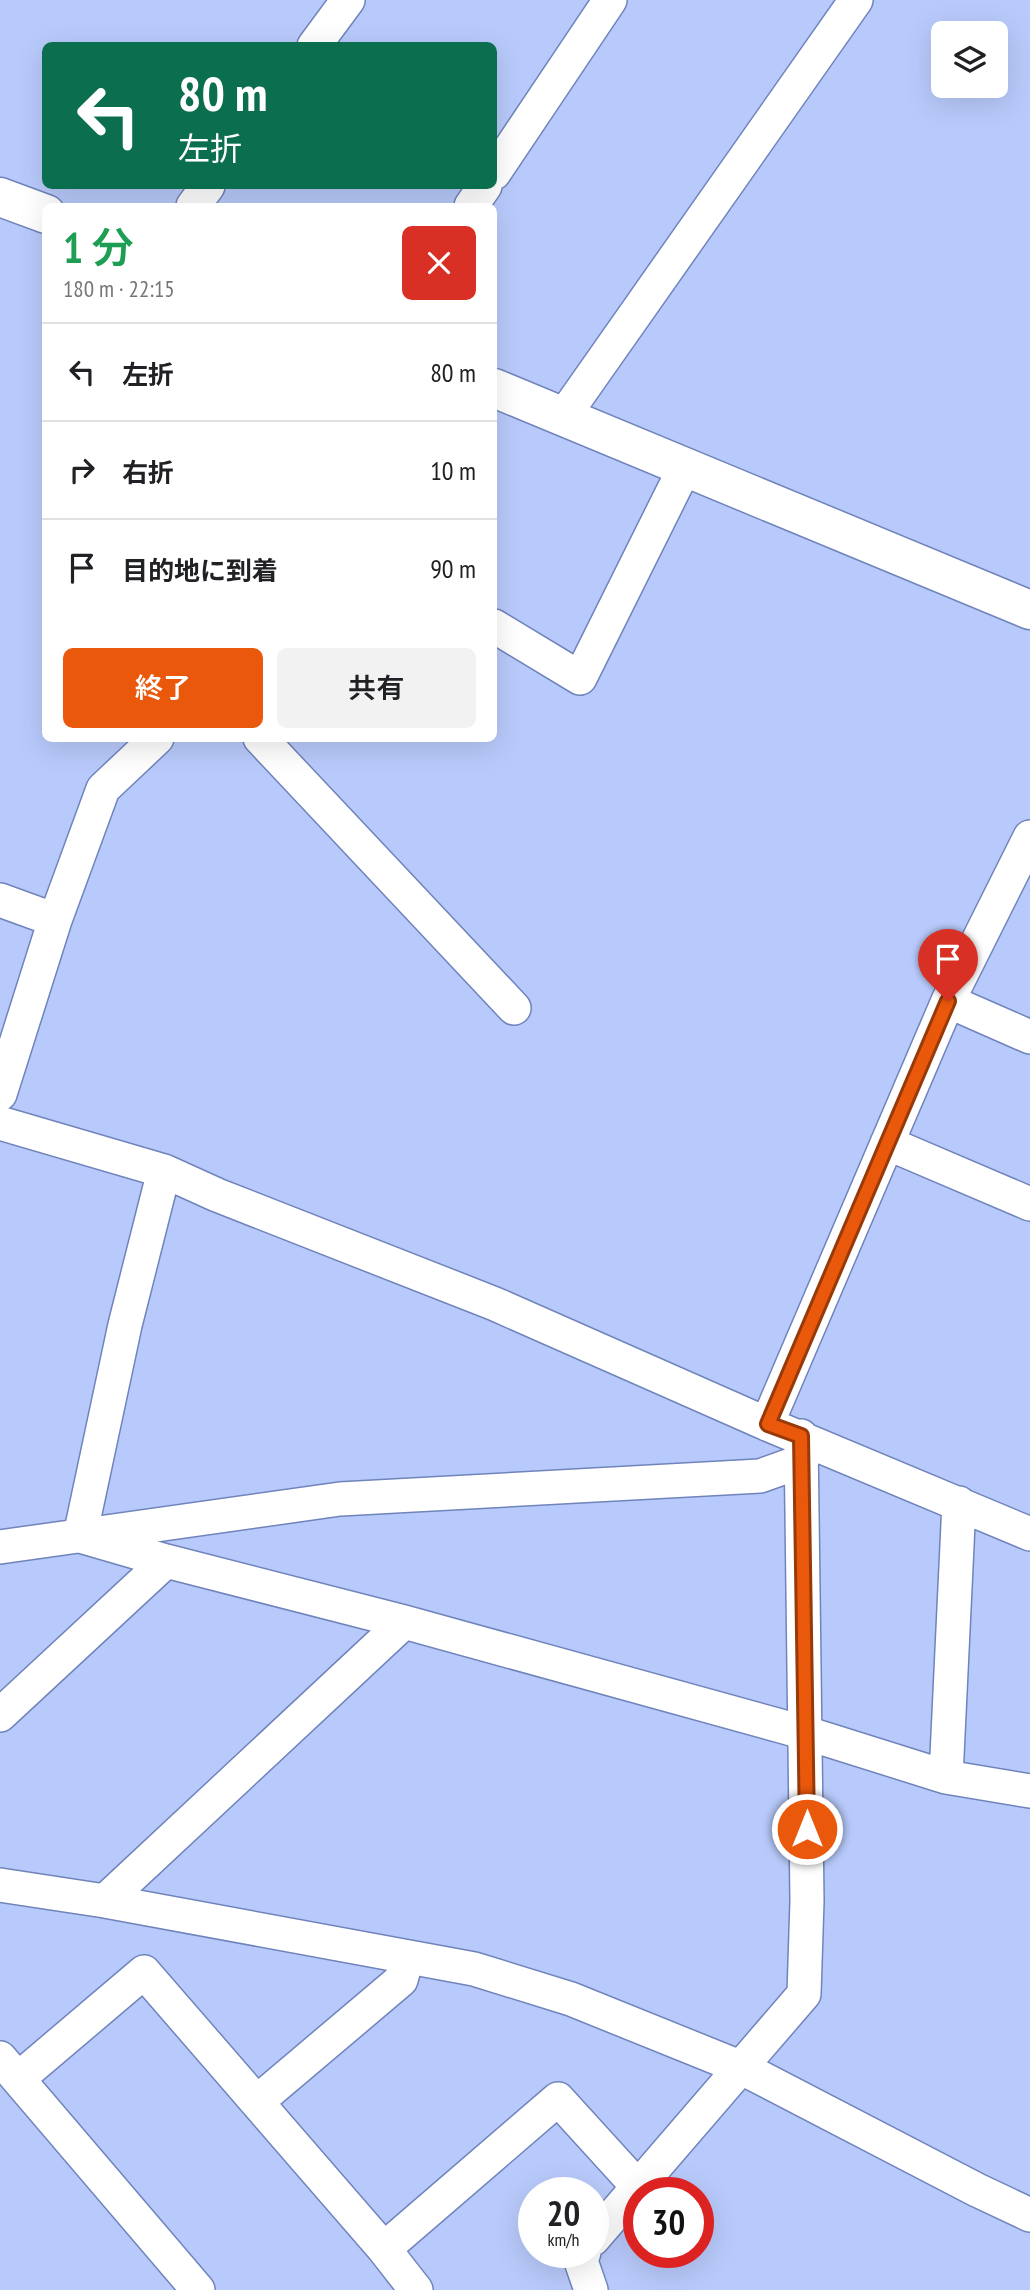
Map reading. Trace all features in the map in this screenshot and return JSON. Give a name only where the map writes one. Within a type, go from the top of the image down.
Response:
[{"type":"street","points":[[317,42],[348,0]]},
{"type":"street","points":[[497,169],[610,0]]},
{"type":"street","points":[[563,417],[856,0]]},
{"type":"street","points":[[0,197],[42,213]]},
{"type":"street","points":[[497,389],[1030,610]]},
{"type":"street","points":[[497,628],[580,678],[685,467]]},
{"type":"street","points":[[0,1094],[55,920],[103,789],[153,742]]},
{"type":"street","points":[[264,742],[514,1008]]},
{"type":"street","points":[[768,1424],[948,1001],[1030,836]]},
{"type":"street","points":[[0,901],[55,920]]},
{"type":"street","points":[[948,1001],[1030,1037]]},
{"type":"street","points":[[0,1124],[164,1171],[217,1195],[495,1304],[768,1424],[801,1449],[959,1503],[1030,1534]]},
{"type":"street","points":[[887,1143],[1030,1204]]},
{"type":"street","points":[[80,1536],[125,1325],[164,1171]]},
{"type":"street","points":[[0,1547],[340,1499],[760,1476],[801,1449]]},
{"type":"street","points":[[648,2177],[804,1994],[807,1901],[801,1449]]},
{"type":"street","points":[[946,1777],[959,1503]]},
{"type":"street","points":[[80,1536],[806,1732],[946,1777],[1030,1791]]},
{"type":"street","points":[[0,1715],[166,1561]]},
{"type":"street","points":[[105,1901],[404,1622]]},
{"type":"street","points":[[0,1885],[105,1901],[474,1969],[572,1999],[742,2068],[1030,2215]]},
{"type":"street","points":[[258,2101],[401,1980],[407,1958]]},
{"type":"street","points":[[198,2290],[9,2069],[144,1972],[258,2101],[416,2290]]},
{"type":"street","points":[[384,2249],[558,2099],[629,2177]]},
{"type":"street","points":[[977,2190],[1030,2239]]},
{"type":"street","points":[[609,2221],[623,2206]]},
{"type":"street","points":[[583,2268],[591,2290]]},
{"type":"route","points":[[807,1829],[801,1436],[768,1424],[948,1001]]}]
